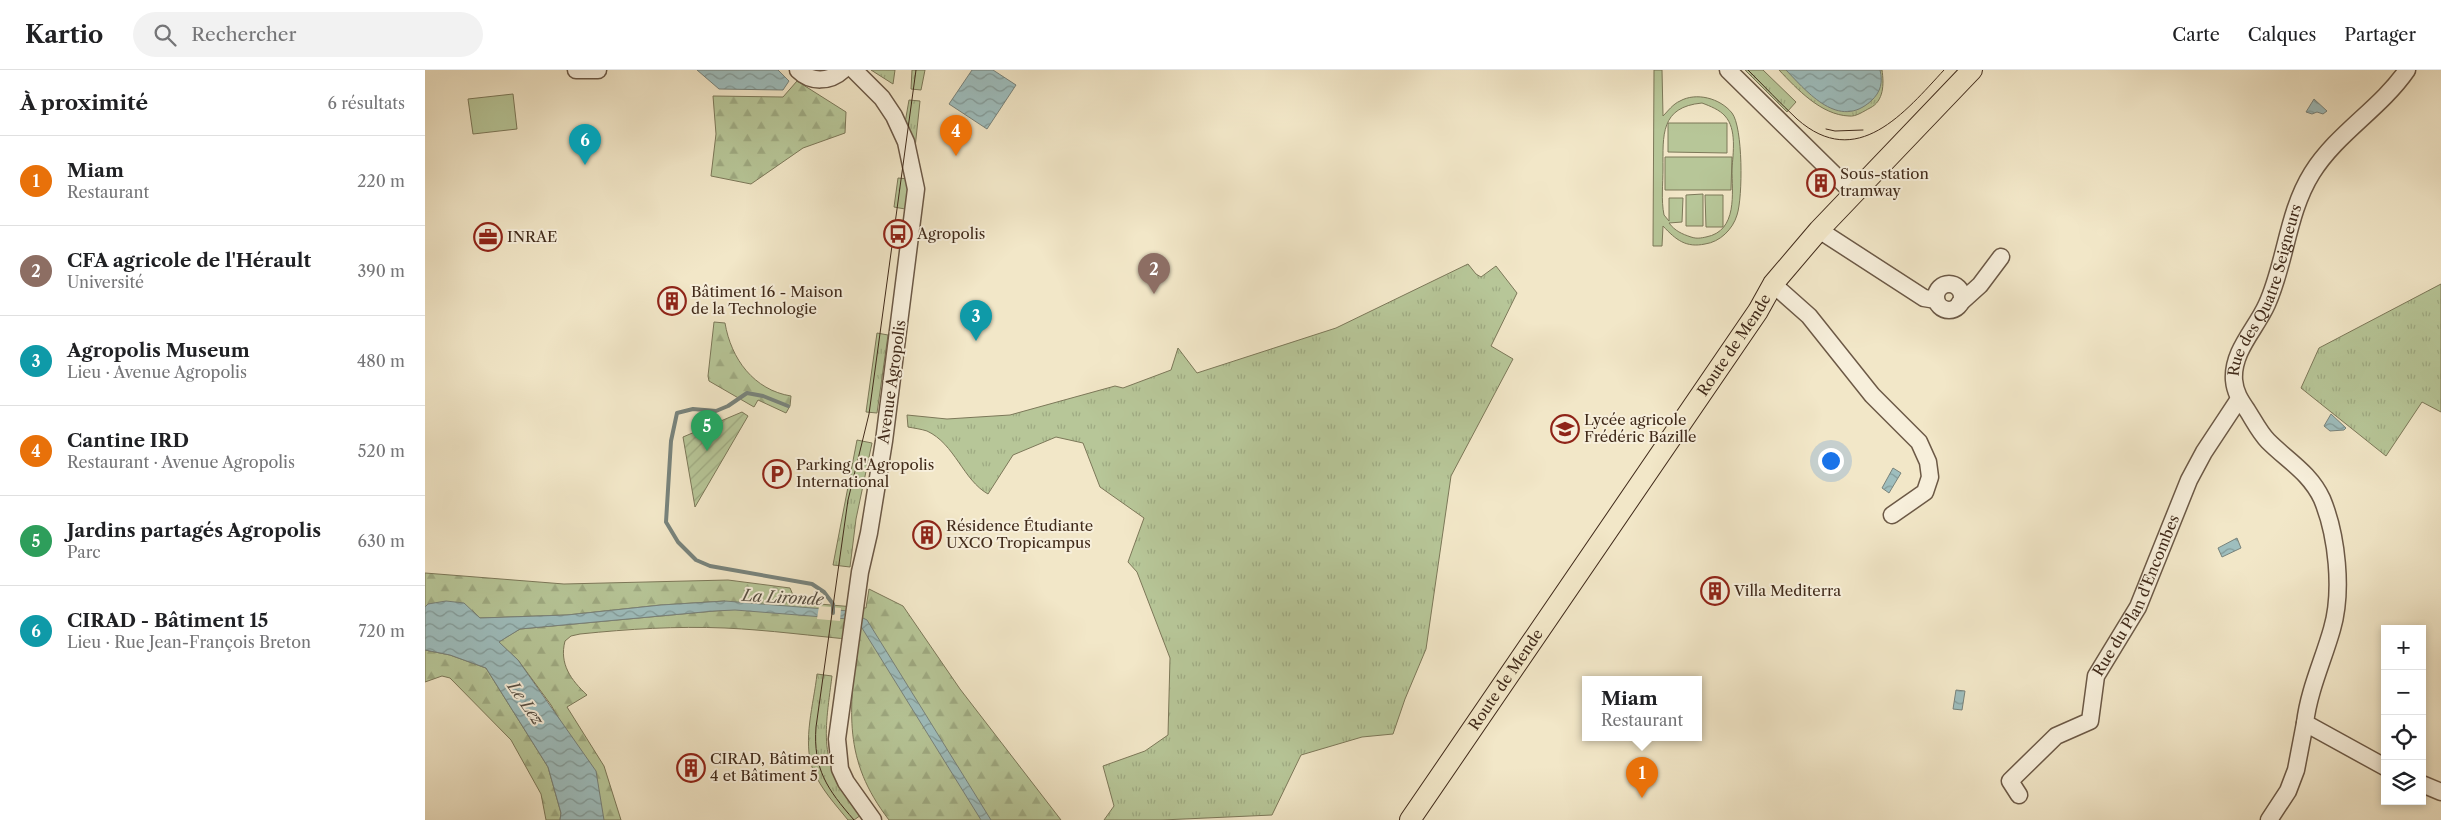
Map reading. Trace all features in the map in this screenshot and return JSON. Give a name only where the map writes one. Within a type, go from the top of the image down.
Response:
[{"type":"main road","name":"Route de Mende","points":[[1410,820],[1750,323],[1773,284],[1819,230],[1972,70]]},
{"type":"street","points":[[576,70],[598,70]]},
{"type":"street","name":"Avenue Agropolis","points":[[798,70],[814,79],[853,82],[875,93]]},
{"type":"street","points":[[828,79],[843,70]]},
{"type":"street","name":"Avenue Agropolis","points":[[854,70],[894,116],[906,142],[916,189],[885,428],[869,533],[860,572],[837,739],[837,753],[846,782],[868,818]]},
{"type":"street","points":[[1727,70],[1853,194]]},
{"type":"street","name":"Rue des Quatre Seigneurs","points":[[2269,820],[2288,791],[2296,770],[2314,680],[2333,628],[2338,581],[2332,532],[2322,500],[2313,482],[2304,472],[2265,438],[2239,399],[2234,380],[2237,359],[2270,297],[2297,202],[2311,173],[2407,70]]},
{"type":"street","points":[[1819,230],[1924,298],[1936,300],[1944,309],[1953,309],[1980,285],[2001,256]]},
{"type":"street","points":[[1773,284],[1809,316],[1872,395],[1919,442],[1928,462],[1930,477],[1925,492],[1892,515]]},
{"type":"street","name":"Rue du Plan d'Encombes","points":[[2019,795],[2010,781],[2056,736],[2090,722],[2096,676],[2138,607],[2189,480],[2204,452],[2239,399]]},
{"type":"street","points":[[2305,724],[2381,765]]},
{"type":"street","points":[[2426,786],[2441,792]]},
{"type":"green space","points":[[871,70],[895,70],[893,84]]},
{"type":"green space","points":[[912,70],[925,70],[921,90],[911,89]]},
{"type":"green space","points":[[1654,70],[1662,70],[1663,116],[1677,102],[1693,97],[1714,100],[1732,113],[1738,132],[1741,179],[1737,215],[1729,230],[1721,238],[1711,243],[1687,244],[1677,239],[1663,226],[1662,246],[1653,246]],"holes":[[[1702,103],[1715,108],[1729,121],[1733,134],[1732,199],[1731,210],[1724,227],[1716,233],[1697,238],[1679,232],[1669,223],[1682,222],[1683,198],[1669,198],[1669,221],[1664,215],[1662,198],[1663,145],[1664,134],[1671,117],[1678,110]]]},
{"type":"green space","points":[[1745,70],[1763,70],[1796,102],[1787,112]]},
{"type":"green space","points":[[1779,70],[1882,70],[1882,92],[1875,105],[1863,112],[1852,116],[1839,115],[1810,100]]},
{"type":"green space","points":[[797,81],[846,112],[845,133],[803,148],[751,184],[711,176],[716,134],[713,96],[783,97]]},
{"type":"green space","points":[[513,94],[517,129],[473,134],[468,99]]},
{"type":"green space","points":[[909,100],[920,101],[915,148],[905,123]]},
{"type":"green space","points":[[1668,123],[1727,123],[1727,153],[1668,152]]},
{"type":"green space","points":[[1665,157],[1732,157],[1731,190],[1665,190]]},
{"type":"green space","points":[[898,178],[909,179],[905,209],[894,207]]},
{"type":"green space","points":[[1703,194],[1703,226],[1686,226],[1686,195]]},
{"type":"green space","points":[[1705,195],[1723,195],[1723,227],[1706,227]]},
{"type":"green space","points":[[1468,264],[1481,277],[1496,266],[1517,293],[1491,346],[1513,359],[1451,476],[1426,649],[1393,734],[1362,737],[1301,755],[1272,815],[1162,820],[1104,820],[1114,806],[1103,766],[1145,751],[1168,735],[1170,658],[1137,572],[1128,562],[1144,518],[1100,487],[1083,443],[1056,437],[1013,455],[988,494],[979,488],[945,444],[937,437],[927,431],[908,427],[907,415],[947,419],[1010,415],[1115,386],[1123,388],[1171,370],[1178,348],[1197,373],[1336,328]]},
{"type":"green space","points":[[2441,284],[2441,412],[2422,402],[2386,456],[2301,388],[2319,348]]},
{"type":"green space","points":[[714,322],[725,323],[733,349],[746,371],[755,380],[778,393],[791,396],[790,406],[786,413],[758,400],[754,407],[709,381]]},
{"type":"green space","points":[[877,333],[888,335],[877,413],[866,412]]},
{"type":"green space","points":[[742,412],[748,416],[695,507],[683,437]]},
{"type":"green space","points":[[857,440],[872,443],[856,519],[850,567],[833,565]]},
{"type":"green space","points":[[425,573],[564,584],[728,580],[790,588],[796,602],[866,608],[869,589],[903,606],[960,689],[1061,820],[889,820],[874,798],[863,776],[856,755],[853,734],[852,690],[857,640],[758,630],[689,627],[634,629],[580,634],[571,636],[565,641],[565,664],[571,677],[587,695],[567,707],[604,766],[621,820],[593,820],[591,775],[551,705],[518,660],[498,642],[520,629],[725,610],[725,601],[661,605],[567,615],[480,618],[473,611],[428,604],[425,607]]},
{"type":"green space","points":[[425,650],[450,655],[486,668],[548,767],[561,813],[560,820],[546,820],[541,794],[511,740],[450,678],[442,676],[425,682]]},
{"type":"green space","points":[[817,674],[832,676],[827,717],[827,750],[837,780],[861,815],[854,820],[848,820],[824,790],[816,777],[810,759],[810,722]]},
{"type":"water","points":[[697,70],[778,70],[789,81],[783,90],[719,89]]},
{"type":"water","points":[[972,70],[993,70],[1016,85],[987,129],[949,104]]},
{"type":"water","points":[[1786,70],[1880,70],[1881,83],[1877,94],[1871,101],[1859,109],[1847,112],[1836,110],[1814,98]]},
{"type":"water","points":[[2314,99],[2327,111],[2323,114],[2306,112]]},
{"type":"water","points":[[2331,414],[2346,428],[2344,430],[2330,431],[2324,426]]},
{"type":"water","points":[[1893,468],[1901,473],[1889,493],[1882,488]]},
{"type":"water","points":[[2237,538],[2241,548],[2222,557],[2218,548]]},
{"type":"water","name":"Le Lez","points":[[446,601],[464,603],[480,618],[567,615],[661,605],[725,601],[849,611],[867,620],[991,820],[981,820],[862,628],[848,619],[735,610],[520,629],[499,642],[518,660],[596,771],[604,820],[560,820],[561,813],[548,767],[486,668],[450,655],[425,650],[425,607],[428,604]]},
{"type":"water","points":[[1956,690],[1965,691],[1962,710],[1953,709]]},
{"type":"pier","points":[[819,606],[841,608],[840,621],[817,619]]},
{"type":"waterway","name":"La Lironde","points":[[788,406],[763,396],[747,393],[728,406],[716,411],[693,409],[677,413],[671,441],[666,522],[678,542],[696,560],[710,566],[812,584],[824,592],[833,604],[833,613]]},
{"type":"tram line","points":[[854,820],[836,798],[824,778],[817,755],[816,727],[848,500],[869,414],[916,70]]},
{"type":"tram line","points":[[1748,70],[1797,119],[1819,134],[1840,140],[1860,138],[1878,130],[1896,118],[1944,70]]},
{"type":"tram line","points":[[1826,129],[1835,131],[1863,130]]},
{"type":"place","name":"Cantine IRD","points":[[956,156]]},
{"type":"place","name":"CIRAD - Bâtiment 15","points":[[585,165]]},
{"type":"place","name":"Sous-station tramway","points":[[1821,183]]},
{"type":"place","name":"Agropolis","points":[[898,234]]},
{"type":"place","name":"INRAE","points":[[488,237]]},
{"type":"place","name":"CFA agricole de l'Hérault","points":[[1154,294]]},
{"type":"place","name":"Bâtiment 16 - Maison de la Technologie","points":[[672,301]]},
{"type":"place","name":"Agropolis Museum","points":[[976,341]]},
{"type":"place","name":"Lycée agricole Frédéric Bazille","points":[[1565,429]]},
{"type":"place","name":"Jardins partagés Agropolis","points":[[707,451]]},
{"type":"place","name":"Parking d'Agropolis International","points":[[777,474]]},
{"type":"place","name":"Résidence Étudiante UXCO Tropicampus","points":[[927,535]]},
{"type":"place","name":"Villa Mediterra","points":[[1715,591]]},
{"type":"place","name":"CIRAD, Bâtiment 4 et Bâtiment 5","points":[[691,768]]},
{"type":"place","name":"Miam","points":[[1642,798]]}]
